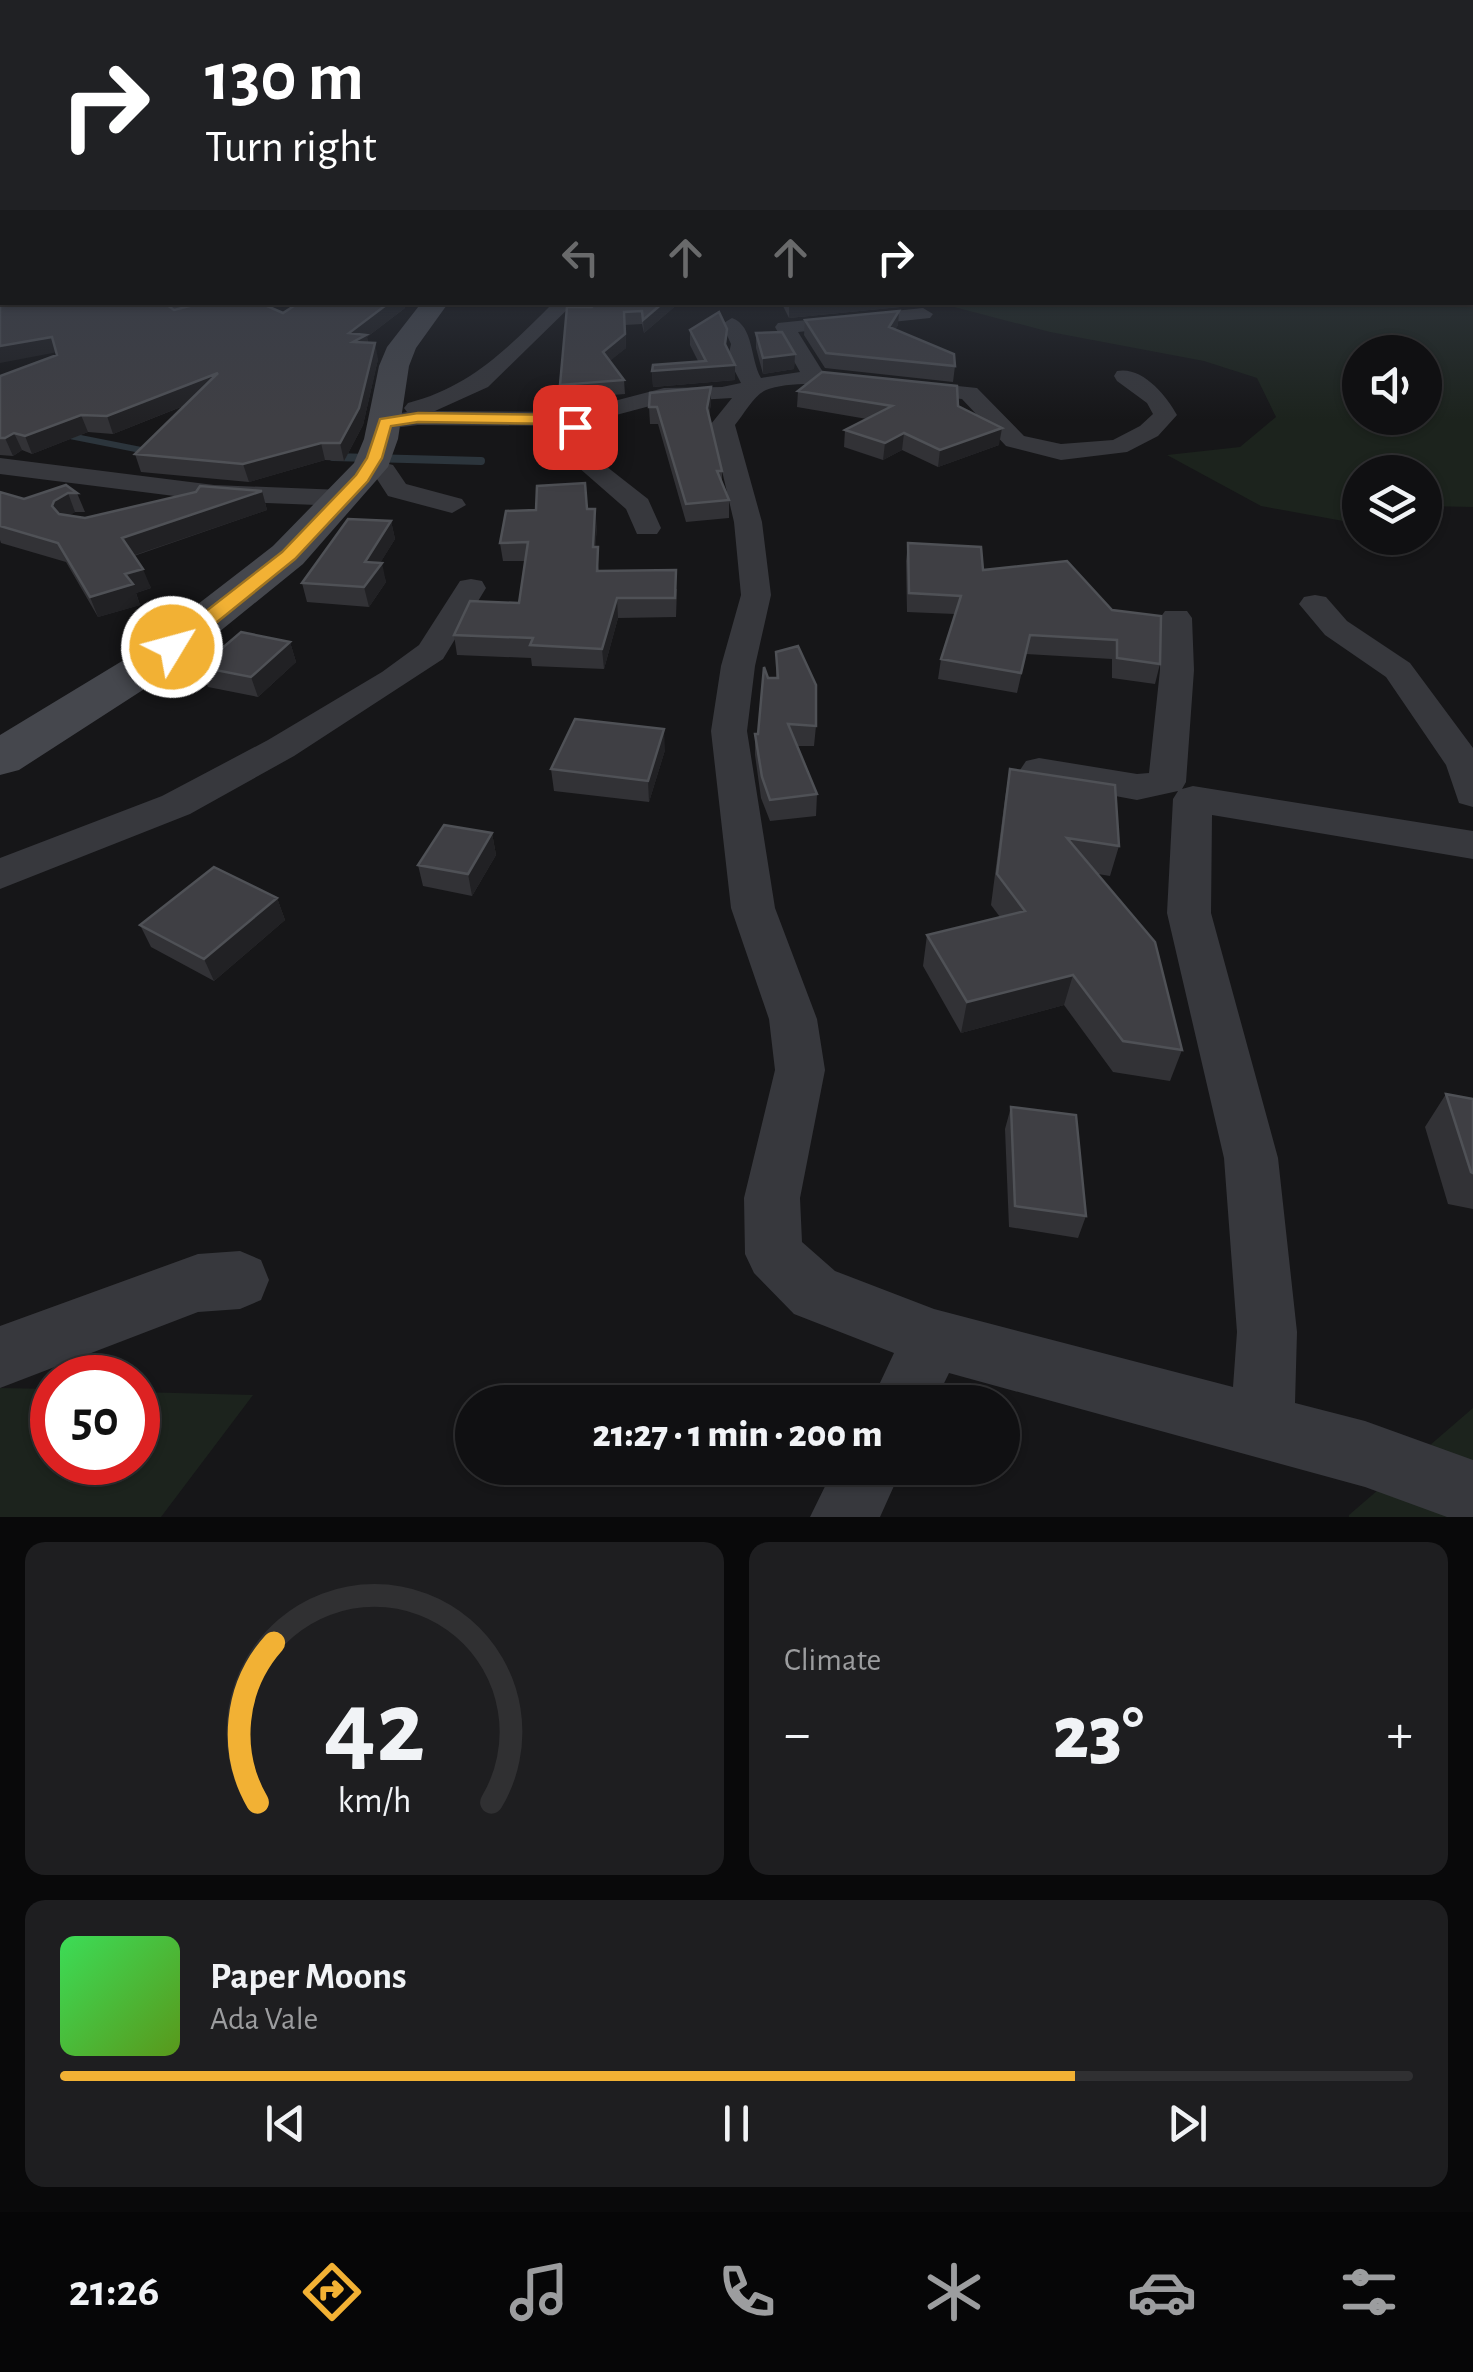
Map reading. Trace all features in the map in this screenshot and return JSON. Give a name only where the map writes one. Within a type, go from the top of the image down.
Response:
[{"type":"main road","points":[[0,758],[149,665],[288,556],[370,467],[386,417],[388,386],[402,347],[434,305]]},
{"type":"street","points":[[386,417],[464,394],[563,305]]},
{"type":"street","points":[[754,387],[739,358],[741,344],[764,322],[923,314]]},
{"type":"street","points":[[764,322],[815,378]]},
{"type":"street","points":[[386,417],[572,420],[664,395],[722,394],[770,381],[815,378],[969,393],[1015,442],[1060,452],[1118,447],[1149,431],[1165,415],[1158,399],[1124,376]]},
{"type":"street","points":[[754,387],[723,424],[748,522],[756,595],[738,666],[729,731],[753,908],[793,1018],[800,1070],[772,1198],[774,1254],[815,1293],[934,1339],[1365,1454],[1473,1493]]},
{"type":"street","points":[[572,420],[591,467],[638,505],[648,528]]},
{"type":"street","points":[[0,466],[214,492],[342,498]]},
{"type":"street","points":[[370,467],[384,471],[397,490],[452,505]]},
{"type":"street","points":[[144,512],[214,492]]},
{"type":"street","points":[[0,874],[176,805],[281,748],[431,652],[470,588]]},
{"type":"street","points":[[1315,604],[1336,628],[1398,670],[1465,764],[1473,794]]},
{"type":"street","points":[[1176,618],[1180,791],[1189,914],[1251,1158],[1267,1332],[1262,1427]]},
{"type":"street","points":[[1039,770],[1473,844]]},
{"type":"street","points":[[0,1356],[198,1283],[240,1280]]},
{"type":"street","points":[[911,1385],[934,1339]]},
{"type":"street","points":[[844,1517],[860,1485]]},
{"type":"shaded area","points":[[947,305],[1473,305],[1473,507],[1442,506],[1442,455],[1342,455],[1342,521],[1261,506],[1167,455],[1240,447],[1276,417],[1257,378],[1204,361],[1050,332]]},
{"type":"shaded area","points":[[0,1388],[30,1389],[30,1485],[160,1485],[160,1393],[253,1395],[161,1517],[0,1517]]},
{"type":"shaded area","points":[[1473,1408],[1473,1517],[1349,1517],[1349,1515]]},
{"type":"building","points":[[0,305],[167,305],[174,310],[194,305],[265,305],[283,313],[295,305],[386,305],[349,333],[366,335],[353,342],[375,343],[359,408],[340,443],[321,443],[243,464],[135,454],[218,373],[107,416],[81,415],[25,436],[14,433],[0,438],[0,376],[57,355],[52,337],[0,346]]},
{"type":"building","points":[[660,305],[643,320],[642,311],[624,312],[625,334],[603,352],[624,380],[560,385],[567,307]]},
{"type":"building","points":[[899,311],[889,327],[954,354],[955,366],[826,353],[805,320]]},
{"type":"building","points":[[719,312],[727,329],[725,344],[735,365],[652,371],[653,365],[706,361],[690,330]]},
{"type":"building","points":[[782,332],[795,354],[763,358],[756,333]]},
{"type":"building","points":[[822,372],[957,386],[958,406],[1002,428],[940,450],[904,433],[885,443],[845,430],[892,406],[798,391]]},
{"type":"building","points":[[711,387],[707,408],[722,471],[717,471],[729,500],[686,504],[657,407],[649,407],[650,393]]},
{"type":"building","points":[[585,483],[587,509],[595,509],[593,547],[598,547],[597,571],[676,570],[675,598],[617,598],[602,649],[530,645],[533,638],[454,635],[470,601],[519,603],[528,542],[500,543],[506,511],[536,510],[537,486]]},
{"type":"building","points":[[66,485],[77,493],[68,493],[52,506],[59,514],[85,518],[196,492],[200,486],[262,491],[122,538],[143,569],[125,574],[133,584],[90,597],[58,543],[0,526],[0,492],[24,499]]},
{"type":"building","points":[[348,519],[391,521],[365,562],[382,563],[364,587],[302,583]]},
{"type":"building","points":[[908,543],[981,547],[983,570],[1067,561],[1112,610],[1161,616],[1160,664],[1117,658],[1117,640],[1030,635],[1021,673],[941,659],[961,596],[909,593]]},
{"type":"building","points":[[241,632],[290,642],[251,677],[200,667]]},
{"type":"building","points":[[798,646],[816,685],[816,726],[788,724],[817,794],[770,800],[755,734],[764,667],[768,678],[778,678],[776,652]]},
{"type":"building","points":[[575,719],[664,729],[648,781],[551,769]]},
{"type":"building","points":[[1010,769],[1115,785],[1119,846],[1067,838],[1155,942],[1182,1050],[1123,1041],[1073,975],[967,1002],[927,935],[1025,911],[997,874]]},
{"type":"building","points":[[444,825],[492,833],[468,874],[418,865]]},
{"type":"building","points":[[214,867],[277,898],[204,959],[140,925]]},
{"type":"building","points":[[1446,1094],[1473,1099],[1473,1173],[1471,1172]]},
{"type":"building","points":[[1011,1107],[1076,1115],[1086,1216],[1015,1206]]},
{"type":"waterway","points":[[65,435],[151,452]]},
{"type":"waterway","points":[[333,457],[481,461]]},
{"type":"route","points":[[172,647],[288,556],[362,478],[374,458],[385,422],[418,418],[572,420],[575,427]]}]
